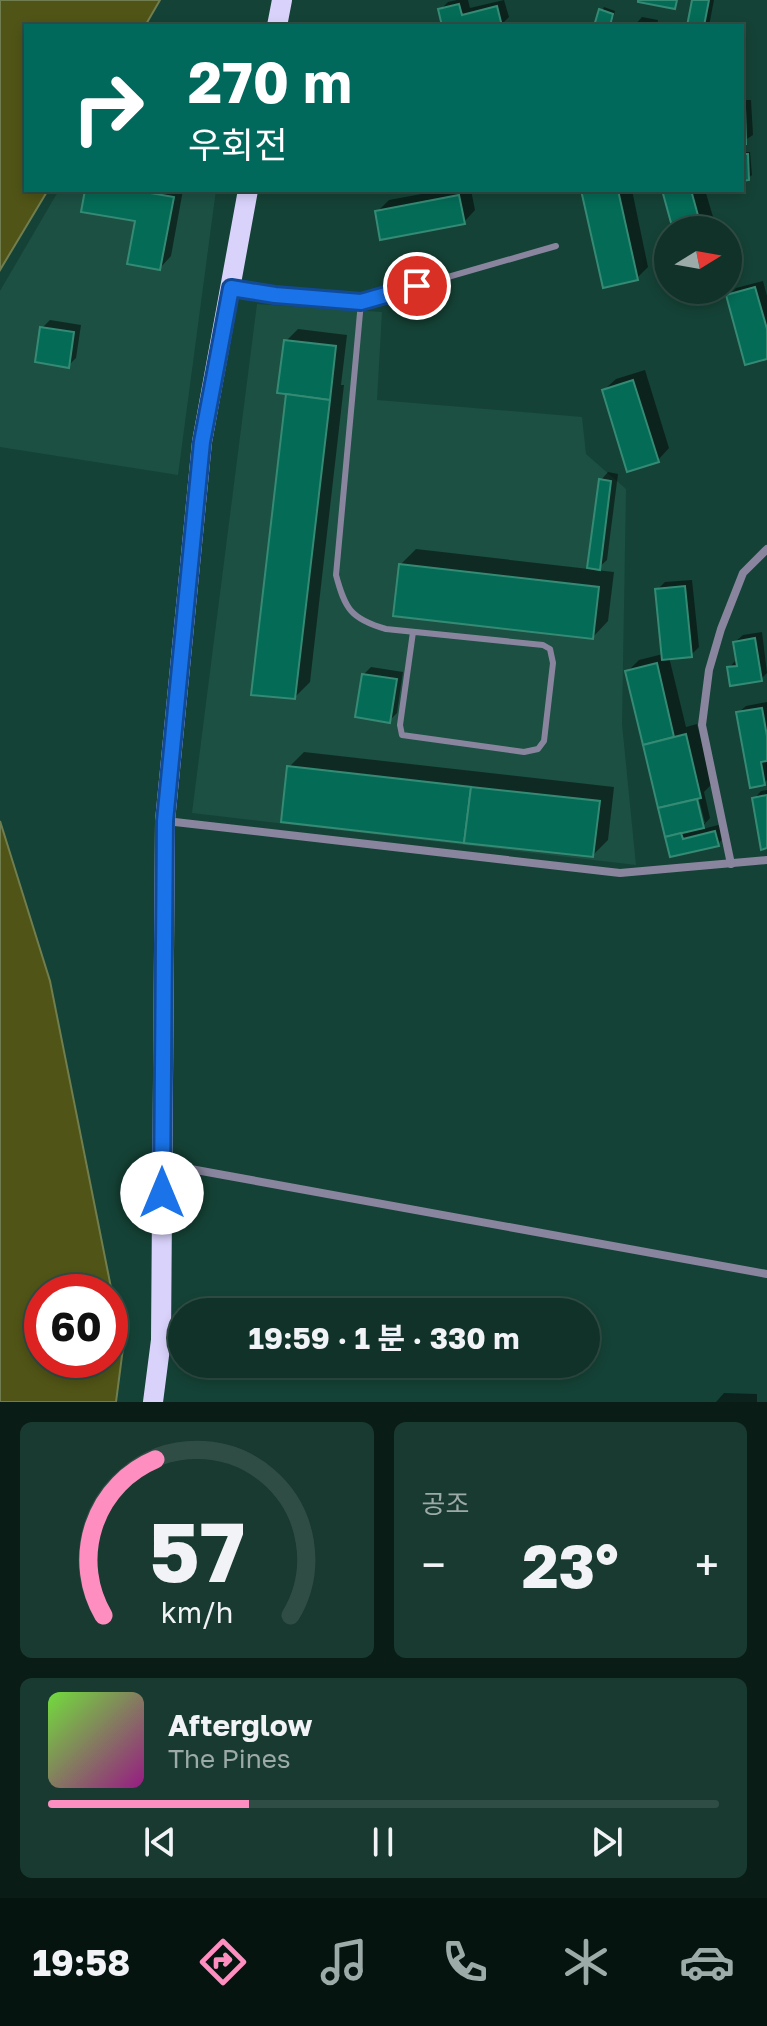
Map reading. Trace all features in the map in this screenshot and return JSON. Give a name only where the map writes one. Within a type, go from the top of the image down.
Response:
[{"type":"main road","points":[[277,24],[282,0]]},
{"type":"main road","points":[[153,1402],[161,1340],[165,821],[202,442],[248,192]]},
{"type":"street","points":[[731,864],[702,725],[709,670],[721,629],[743,573],[767,549]]},
{"type":"street","points":[[165,821],[620,873],[767,860]]},
{"type":"street","points":[[162,1164],[767,1274]]},
{"type":"lane","points":[[231,288],[361,302],[556,246]]},
{"type":"lane","points":[[361,302],[336,575],[344,605],[364,623],[386,629],[543,645],[550,649],[553,663],[544,741],[538,749],[524,752],[402,735],[400,725],[413,632]]},
{"type":"shaded area","points":[[0,0],[160,0],[146,24],[24,24],[24,192],[47,192],[0,270]]},
{"type":"shaded area","points":[[58,192],[216,192],[178,475],[0,447],[0,291]]},
{"type":"shaded area","points":[[257,304],[382,312],[377,400],[582,417],[586,454],[626,489],[622,724],[636,865],[192,813]]},
{"type":"shaded area","points":[[0,821],[50,981],[108,1274],[24,1274],[24,1378],[119,1378],[116,1402],[0,1402]]},
{"type":"building","points":[[638,0],[677,0],[675,9]]},
{"type":"building","points":[[692,0],[709,0],[704,24],[687,24]]},
{"type":"building","points":[[459,4],[462,15],[497,6],[502,24],[442,24],[438,9]]},
{"type":"building","points":[[599,9],[613,14],[610,24],[595,24]]},
{"type":"building","points":[[744,107],[745,107],[744,144]]},
{"type":"building","points":[[744,154],[748,154],[749,180],[744,181]]},
{"type":"building","points":[[85,192],[145,192],[174,197],[160,270],[127,264],[135,221],[81,212]]},
{"type":"building","points":[[581,192],[618,192],[638,280],[603,288]]},
{"type":"building","points":[[663,192],[692,192],[698,216],[669,216]]},
{"type":"building","points":[[459,195],[465,224],[380,240],[375,211]]},
{"type":"building","points":[[755,287],[767,329],[767,359],[745,365],[728,304],[742,304],[742,291]]},
{"type":"building","points":[[40,327],[74,332],[69,368],[35,362]]},
{"type":"building","points":[[284,340],[336,346],[330,400],[277,393]]},
{"type":"building","points":[[633,380],[659,462],[627,472],[602,390]]},
{"type":"building","points":[[286,394],[330,400],[295,699],[251,695]]},
{"type":"building","points":[[599,479],[611,481],[600,570],[587,568]]},
{"type":"building","points":[[399,564],[599,587],[593,639],[393,616]]},
{"type":"building","points":[[685,586],[692,657],[662,660],[655,589]]},
{"type":"building","points":[[755,638],[762,681],[730,686],[727,667],[737,666],[733,642]]},
{"type":"building","points":[[657,663],[674,737],[643,745],[625,671]]},
{"type":"building","points":[[362,674],[397,679],[390,723],[355,717]]},
{"type":"building","points":[[762,708],[767,736],[767,761],[761,762],[765,785],[750,788],[736,712]]},
{"type":"building","points":[[686,734],[701,798],[658,808],[643,745]]},
{"type":"building","points":[[287,766],[471,787],[464,843],[281,822]]},
{"type":"building","points":[[471,787],[600,801],[593,857],[464,843]]},
{"type":"building","points":[[767,795],[767,848],[761,850],[752,798]]},
{"type":"building","points":[[697,799],[704,828],[665,837],[658,808]]},
{"type":"building","points":[[715,831],[719,846],[670,857],[665,837],[681,833],[683,839]]},
{"type":"route","points":[[162,1193],[165,821],[202,442],[231,288],[361,302],[417,286]]}]
